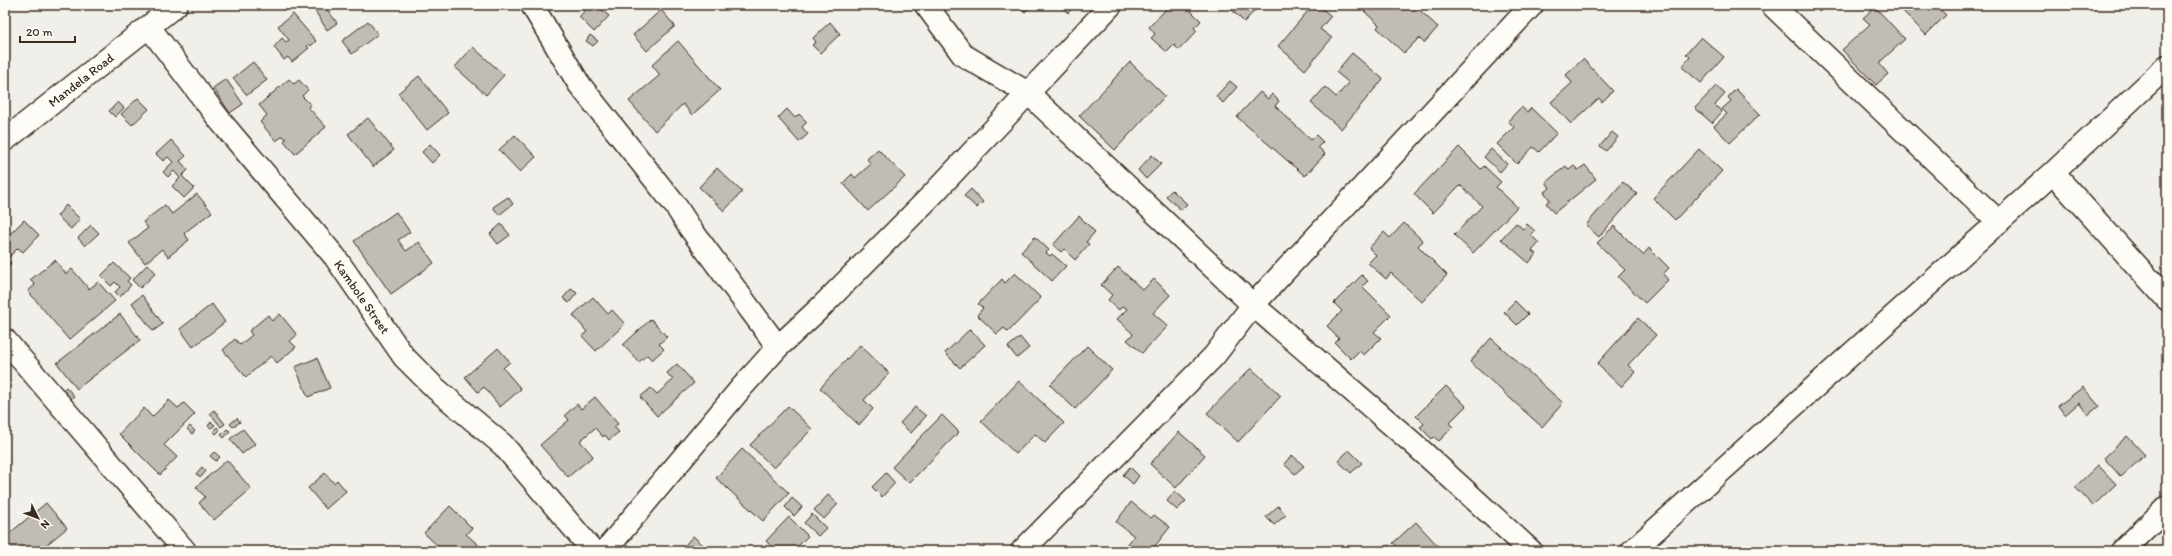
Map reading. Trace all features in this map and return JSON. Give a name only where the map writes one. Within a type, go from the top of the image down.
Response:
[{"type":"street","name":"Mandela Road","points":[[5,140],[176,5]]},
{"type":"street","points":[[532,5],[579,84],[675,205],[778,347]]},
{"type":"street","points":[[926,5],[963,55],[1028,93],[1253,305],[1414,444],[1532,551]]},
{"type":"street","points":[[605,551],[732,399],[778,347],[822,306],[909,218],[1111,5]]},
{"type":"street","points":[[1022,551],[1214,356],[1253,305],[1532,5]]},
{"type":"street","points":[[1772,5],[1999,222]]},
{"type":"street","name":"Kambole Street","points":[[149,27],[222,123],[335,257],[404,356],[435,388],[503,445],[593,551]]},
{"type":"street","points":[[1632,551],[1999,222],[2167,66]]},
{"type":"street","points":[[2053,173],[2167,299]]},
{"type":"street","points":[[5,340],[185,551]]},
{"type":"street","points":[[2122,551],[2167,507]]},
{"type":"building","points":[[324,5],[337,23],[327,30],[315,11]]},
{"type":"building","points":[[590,5],[596,5],[609,16],[594,32],[579,17]]},
{"type":"building","points":[[834,5],[842,5],[837,9]]},
{"type":"building","points":[[1017,5],[1032,5],[1025,12]]},
{"type":"building","points":[[1059,5],[1075,5],[1068,13]]},
{"type":"building","points":[[1170,5],[1179,5],[1181,7],[1185,5],[1201,21],[1194,28],[1197,31],[1179,50],[1174,45],[1167,52],[1151,38],[1155,34],[1149,27]]},
{"type":"building","points":[[1227,5],[1260,5],[1244,22]]},
{"type":"building","points":[[1313,5],[1318,5],[1331,16],[1320,29],[1332,38],[1305,70],[1278,46]]},
{"type":"building","points":[[1369,5],[1414,5],[1438,27],[1424,43],[1419,38],[1404,53],[1377,28],[1379,25],[1364,11]]},
{"type":"building","points":[[1897,5],[1935,5],[1946,15],[1926,35]]},
{"type":"building","points":[[1875,7],[1905,39],[1879,63],[1888,74],[1876,85],[1842,50],[1870,24],[1863,18]]},
{"type":"building","points":[[661,10],[675,26],[647,51],[633,35]]},
{"type":"building","points":[[293,14],[316,41],[311,46],[309,44],[307,46],[309,48],[292,62],[288,57],[284,60],[274,47],[282,38],[286,42],[289,40],[278,26]]},
{"type":"building","points":[[368,21],[378,34],[352,54],[342,41]]},
{"type":"building","points":[[830,22],[840,34],[820,53],[812,45],[816,42],[813,38]]},
{"type":"building","points":[[590,35],[598,41],[593,46],[586,41]]},
{"type":"building","points":[[1701,37],[1724,57],[1701,83],[1682,67],[1690,57],[1686,54]]},
{"type":"building","points":[[678,41],[720,90],[692,115],[683,104],[655,131],[629,101],[660,75],[652,65]]},
{"type":"building","points":[[473,47],[504,75],[486,95],[455,67]]},
{"type":"building","points":[[1352,53],[1383,79],[1341,129],[1311,103],[1325,87],[1336,97],[1349,83],[1336,72]]},
{"type":"building","points":[[1583,59],[1613,91],[1602,102],[1599,98],[1571,124],[1551,102],[1572,83],[1566,75]]},
{"type":"building","points":[[253,62],[267,80],[247,95],[233,78]]},
{"type":"building","points":[[1130,62],[1165,96],[1115,150],[1079,116]]},
{"type":"building","points":[[419,76],[448,113],[427,130],[398,93]]},
{"type":"building","points":[[226,79],[243,104],[230,113],[213,88]]},
{"type":"building","points":[[289,79],[294,84],[299,80],[308,90],[302,96],[311,105],[308,107],[326,127],[295,154],[284,141],[286,139],[283,136],[276,141],[260,122],[267,115],[259,105]]},
{"type":"building","points":[[1230,81],[1237,87],[1223,103],[1216,96]]},
{"type":"building","points":[[1716,86],[1725,94],[1715,105],[1722,112],[1712,123],[1695,108]]},
{"type":"building","points":[[1736,89],[1760,114],[1730,143],[1714,126],[1727,114],[1722,109],[1731,101],[1728,97]]},
{"type":"building","points":[[1260,92],[1268,99],[1272,94],[1279,101],[1275,106],[1311,140],[1316,135],[1323,142],[1318,147],[1325,154],[1305,176],[1237,117]]},
{"type":"building","points":[[138,98],[149,109],[132,125],[121,114]]},
{"type":"building","points":[[118,102],[124,108],[115,117],[109,111]]},
{"type":"building","points":[[1521,107],[1527,112],[1531,108],[1557,133],[1539,152],[1533,147],[1517,164],[1497,144],[1514,127],[1508,121]]},
{"type":"building","points":[[787,109],[795,118],[799,114],[807,122],[802,127],[808,134],[799,142],[778,118]]},
{"type":"building","points":[[368,118],[394,150],[373,167],[348,134]]},
{"type":"building","points":[[1612,132],[1618,137],[1606,151],[1600,146]]},
{"type":"building","points":[[515,135],[536,157],[520,172],[499,150]]},
{"type":"building","points":[[171,140],[186,156],[180,161],[188,170],[182,176],[194,188],[184,198],[172,186],[180,178],[174,171],[168,177],[163,172],[173,162],[168,157],[163,161],[156,154]]},
{"type":"building","points":[[430,144],[440,155],[432,163],[422,152]]},
{"type":"building","points":[[1459,147],[1481,169],[1484,166],[1501,182],[1496,187],[1517,207],[1473,253],[1454,235],[1482,206],[1460,185],[1433,213],[1414,194]]},
{"type":"building","points":[[878,149],[905,177],[868,211],[843,183],[852,174],[855,178],[871,164],[867,159]]},
{"type":"building","points":[[1491,149],[1507,164],[1500,172],[1484,157]]},
{"type":"building","points":[[1699,149],[1722,171],[1675,220],[1653,198]]},
{"type":"building","points":[[1152,155],[1161,164],[1146,179],[1138,170]]},
{"type":"building","points":[[1585,165],[1596,179],[1554,213],[1546,203],[1550,200],[1544,192],[1550,188],[1546,182],[1566,166],[1569,170],[1574,166],[1578,170]]},
{"type":"building","points":[[717,168],[742,192],[724,211],[699,187]]},
{"type":"building","points":[[1623,182],[1637,194],[1599,237],[1586,225]]},
{"type":"building","points":[[971,189],[983,202],[977,208],[964,196]]},
{"type":"building","points":[[1172,190],[1187,204],[1181,210],[1166,196]]},
{"type":"building","points":[[197,194],[212,212],[184,233],[189,240],[168,257],[162,249],[145,263],[129,243],[148,228],[143,222],[165,205],[172,214]]},
{"type":"building","points":[[508,197],[513,204],[499,215],[493,207]]},
{"type":"building","points":[[66,205],[80,219],[71,229],[57,216]]},
{"type":"building","points":[[396,212],[410,232],[398,240],[406,251],[419,242],[434,263],[391,294],[354,241]]},
{"type":"building","points":[[1079,216],[1095,232],[1086,242],[1089,244],[1075,260],[1064,249],[1061,252],[1053,245]]},
{"type":"building","points":[[24,220],[39,235],[23,252],[18,248],[7,259],[11,263],[5,269],[5,239]]},
{"type":"building","points":[[1404,223],[1423,241],[1418,246],[1447,275],[1422,302],[1391,273],[1386,279],[1368,263],[1376,255],[1369,248],[1384,232],[1390,238]]},
{"type":"building","points":[[1516,223],[1523,229],[1527,224],[1535,231],[1531,235],[1539,243],[1532,251],[1536,254],[1529,263],[1501,239]]},
{"type":"building","points":[[501,224],[510,235],[498,244],[490,234]]},
{"type":"building","points":[[91,225],[99,233],[85,246],[78,238]]},
{"type":"building","points":[[1614,226],[1643,255],[1649,248],[1669,268],[1663,274],[1668,280],[1645,303],[1618,277],[1625,270],[1597,243]]},
{"type":"building","points":[[1035,237],[1049,250],[1046,253],[1050,256],[1052,254],[1066,266],[1052,281],[1021,252]]},
{"type":"building","points":[[55,260],[66,274],[72,269],[89,289],[98,282],[115,301],[69,340],[28,291],[35,285],[30,280]]},
{"type":"building","points":[[114,263],[130,278],[127,281],[131,285],[120,297],[115,292],[120,287],[115,282],[111,286],[101,276]]},
{"type":"building","points":[[148,264],[156,273],[140,288],[132,280]]},
{"type":"building","points":[[1118,267],[1143,290],[1154,279],[1170,295],[1153,313],[1168,326],[1142,353],[1127,340],[1133,334],[1117,319],[1127,309],[1123,306],[1119,310],[1108,300],[1112,295],[1101,285]]},
{"type":"building","points":[[1015,273],[1041,298],[1008,332],[1004,328],[997,334],[977,315],[983,308],[978,304],[1002,279],[1005,283]]},
{"type":"building","points":[[1362,275],[1368,281],[1362,286],[1391,315],[1374,332],[1381,338],[1364,355],[1359,351],[1351,359],[1335,343],[1339,339],[1327,326],[1342,311],[1334,303]]},
{"type":"building","points":[[571,289],[577,293],[569,303],[563,298]]},
{"type":"building","points":[[142,295],[163,324],[153,331],[132,303]]},
{"type":"building","points":[[593,297],[608,314],[612,310],[625,324],[596,351],[582,336],[587,332],[573,315]]},
{"type":"building","points":[[1515,301],[1528,314],[1517,325],[1504,312]]},
{"type":"building","points":[[212,304],[225,322],[193,347],[180,329]]},
{"type":"building","points":[[120,314],[140,340],[77,389],[57,363]]},
{"type":"building","points":[[280,314],[297,335],[290,341],[296,347],[277,363],[271,356],[246,377],[223,350],[235,339],[240,345],[252,335],[249,331],[268,315],[272,321]]},
{"type":"building","points":[[1638,318],[1656,335],[1628,365],[1635,372],[1621,387],[1597,364]]},
{"type":"building","points":[[651,319],[667,337],[659,344],[664,349],[652,360],[647,355],[639,362],[623,345]]},
{"type":"building","points":[[970,329],[985,345],[960,368],[945,353]]},
{"type":"building","points":[[1020,337],[1029,348],[1017,358],[1008,347]]},
{"type":"building","points":[[1491,338],[1563,403],[1542,427],[1470,362]]},
{"type":"building","points":[[860,345],[889,373],[864,400],[873,409],[859,425],[820,388]]},
{"type":"building","points":[[1087,346],[1112,370],[1075,409],[1050,385]]},
{"type":"building","points":[[498,348],[510,362],[503,368],[521,389],[500,407],[484,387],[478,392],[465,377]]},
{"type":"building","points":[[317,358],[330,388],[308,397],[295,367]]},
{"type":"building","points":[[677,364],[694,383],[657,416],[640,397],[651,388],[657,394],[673,380],[667,373]]},
{"type":"building","points":[[1251,368],[1281,396],[1238,442],[1207,413]]},
{"type":"building","points":[[1019,381],[1064,423],[1045,443],[1035,434],[1016,454],[981,421]]},
{"type":"building","points":[[1446,386],[1466,406],[1449,423],[1453,427],[1439,441],[1434,437],[1432,439],[1420,427],[1424,424],[1416,416]]},
{"type":"building","points":[[66,387],[74,396],[66,404],[57,395]]},
{"type":"building","points":[[2083,387],[2099,406],[2088,415],[2079,403],[2065,415],[2058,406]]},
{"type":"building","points":[[595,397],[618,424],[614,427],[619,432],[609,440],[605,435],[603,437],[595,428],[580,441],[593,456],[568,477],[540,445],[569,420],[565,415],[577,404],[581,409]]},
{"type":"building","points":[[169,400],[178,408],[184,403],[195,414],[164,445],[177,457],[160,475],[119,434],[144,408],[152,417]]},
{"type":"building","points":[[788,406],[812,429],[774,468],[750,445]]},
{"type":"building","points":[[915,407],[926,416],[911,433],[900,423]]},
{"type":"building","points":[[214,410],[225,424],[221,427],[210,413]]},
{"type":"building","points":[[942,415],[959,432],[909,483],[892,467]]},
{"type":"building","points":[[237,418],[240,422],[233,427],[230,424]]},
{"type":"building","points":[[211,422],[215,425],[211,428],[208,426]]},
{"type":"building","points":[[190,426],[195,431],[192,434],[187,429]]},
{"type":"building","points":[[217,427],[220,430],[216,434],[213,431]]},
{"type":"building","points":[[227,429],[230,431],[224,438],[221,435]]},
{"type":"building","points":[[243,429],[255,444],[242,454],[230,439]]},
{"type":"building","points":[[1179,432],[1205,455],[1176,488],[1150,464]]},
{"type":"building","points":[[2127,436],[2145,455],[2121,477],[2104,458]]},
{"type":"building","points":[[742,449],[789,493],[763,521],[716,478]]},
{"type":"building","points":[[1349,450],[1362,463],[1351,473],[1338,461]]},
{"type":"building","points":[[214,452],[220,457],[216,461],[210,456]]},
{"type":"building","points":[[1292,455],[1304,466],[1295,474],[1284,464]]},
{"type":"building","points":[[227,460],[251,489],[214,520],[199,503],[205,497],[196,487]]},
{"type":"building","points":[[2098,465],[2116,484],[2093,506],[2075,487]]},
{"type":"building","points":[[202,467],[206,471],[201,477],[196,474]]},
{"type":"building","points":[[1130,467],[1139,476],[1133,484],[1123,475]]},
{"type":"building","points":[[325,473],[334,483],[337,480],[346,491],[326,509],[308,488]]},
{"type":"building","points":[[886,473],[895,483],[882,497],[872,487]]},
{"type":"building","points":[[1175,491],[1186,501],[1177,510],[1167,501]]},
{"type":"building","points":[[828,495],[838,504],[824,519],[814,510]]},
{"type":"building","points":[[792,498],[802,507],[794,516],[785,507]]},
{"type":"building","points":[[1131,502],[1151,518],[1154,515],[1170,527],[1151,551],[1135,551],[1127,545],[1134,536],[1116,522]]},
{"type":"building","points":[[46,503],[67,528],[39,551],[5,551],[5,537]]},
{"type":"building","points":[[450,506],[472,528],[466,534],[485,551],[443,551],[424,533]]},
{"type":"building","points":[[1278,506],[1286,515],[1274,525],[1266,517]]},
{"type":"building","points":[[812,514],[826,528],[818,536],[804,523]]},
{"type":"building","points":[[789,517],[808,536],[793,551],[776,551],[766,541]]},
{"type":"building","points":[[1416,522],[1438,546],[1433,551],[1394,551],[1398,547],[1393,543]]},
{"type":"building","points":[[693,536],[710,551],[680,551]]},
{"type":"building","points":[[1388,545],[1393,551],[1381,551]]}]
